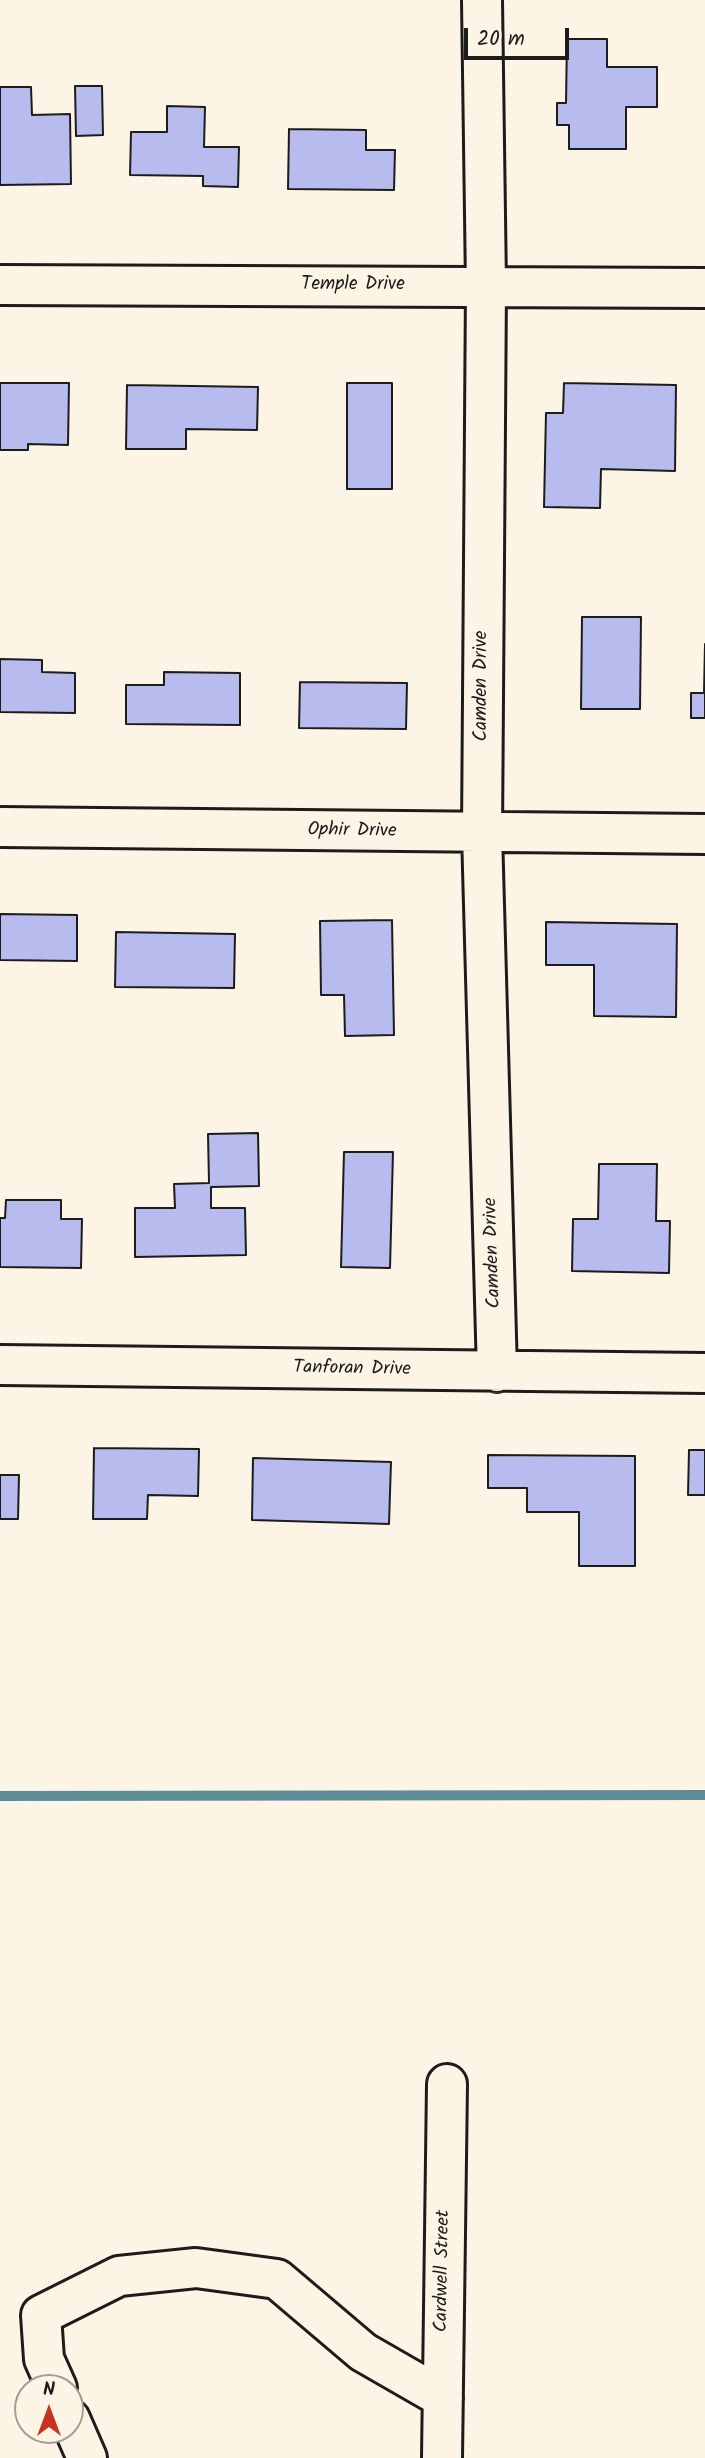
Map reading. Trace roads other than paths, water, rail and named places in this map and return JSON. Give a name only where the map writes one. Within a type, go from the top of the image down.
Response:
[{"type":"street","name":"Camden Drive","points":[[482,0],[486,286],[482,833],[497,1372]]},
{"type":"street","name":"Temple Drive","points":[[0,285],[705,288]]},
{"type":"street","name":"Ophir Drive","points":[[0,827],[705,834]]},
{"type":"street","name":"Tanforan Drive","points":[[0,1365],[705,1373]]},
{"type":"street","name":"Cardwell Street","points":[[442,2458],[447,2084]]},
{"type":"street","points":[[51,2374],[44,2359],[41,2315],[119,2276],[196,2268],[277,2279],[363,2352],[443,2398]]},
{"type":"waterway","points":[[0,1796],[705,1795]]}]
